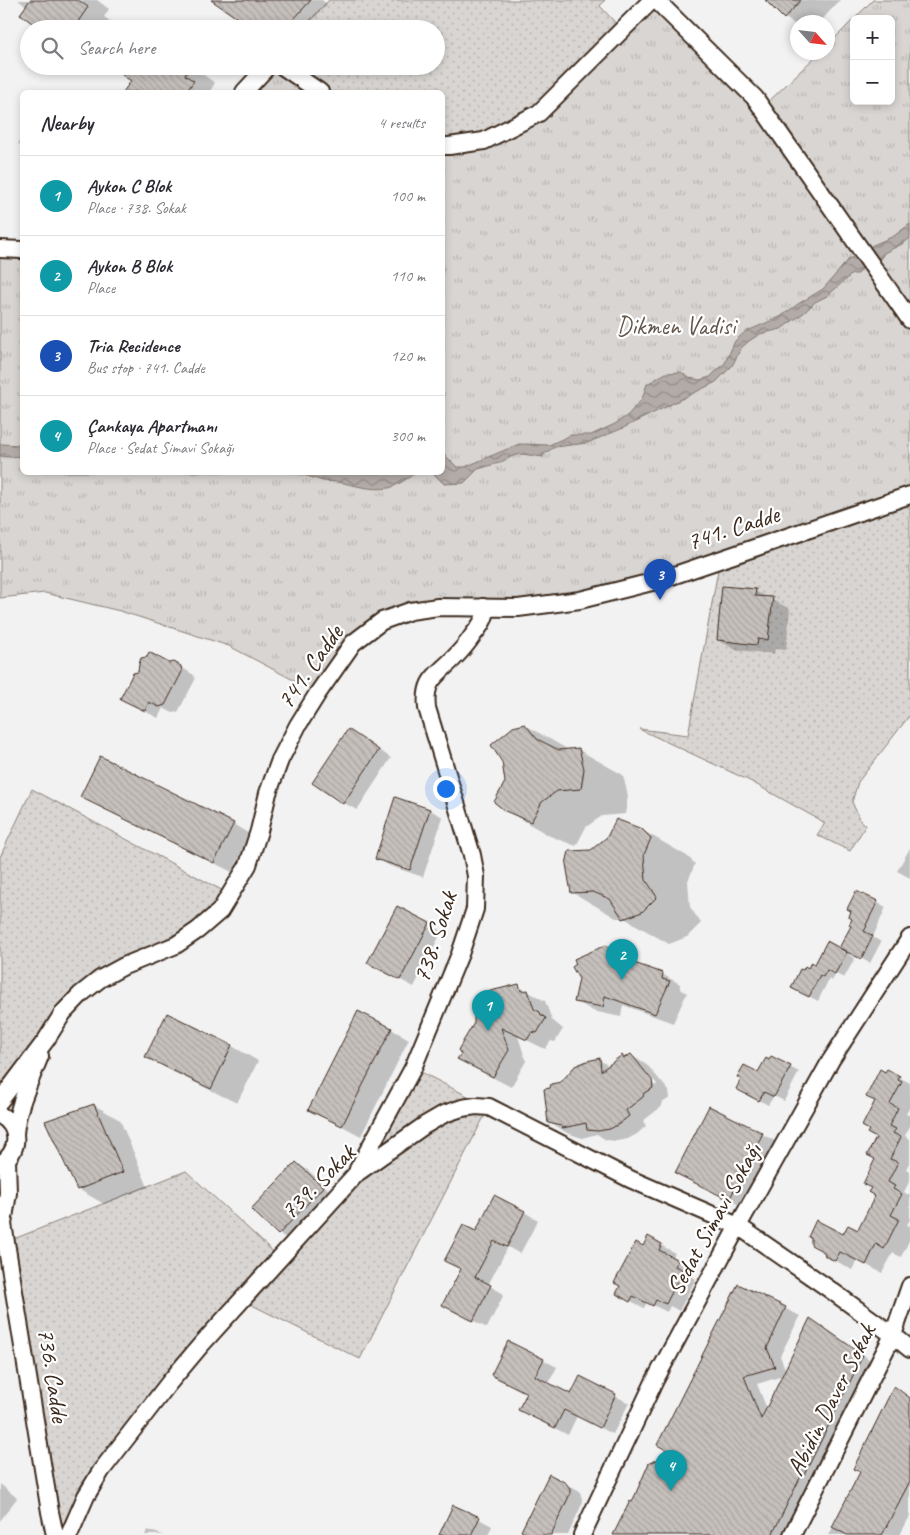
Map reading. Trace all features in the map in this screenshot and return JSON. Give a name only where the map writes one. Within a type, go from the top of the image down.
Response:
[{"type":"street","points":[[445,146],[484,141],[539,113],[652,0]]},
{"type":"street","points":[[656,0],[755,98],[910,320]]},
{"type":"street","points":[[246,90],[260,75]]},
{"type":"street","points":[[295,75],[317,90]]},
{"type":"street","points":[[0,249],[20,250]]},
{"type":"street","name":"741. Cadde","points":[[0,1101],[46,1040],[63,1013],[81,994],[100,979],[124,966],[176,945],[198,930],[220,911],[248,865],[268,792],[280,760],[298,725],[353,644],[382,621],[410,611],[438,607],[518,608],[580,600],[660,580],[910,495]]},
{"type":"street","name":"738. Sokak","points":[[356,1172],[413,1068],[460,954],[475,909],[476,876],[472,855],[426,700],[429,682],[454,658],[480,626],[485,615],[483,607]]},
{"type":"street","name":"Sedat Simavi Sokağı","points":[[582,1535],[655,1380],[738,1226],[831,1060],[910,938]]},
{"type":"street","name":"741. Cadde","points":[[3,1162],[16,1144],[16,1119],[20,1105],[46,1040]]},
{"type":"street","name":"739. Sokak","points":[[69,1535],[86,1496],[101,1471],[163,1391],[200,1346],[356,1172],[425,1125],[444,1114],[462,1108],[489,1107],[630,1179],[738,1226],[893,1335],[910,1350]]},
{"type":"street","points":[[0,1115],[6,1118],[12,1125],[15,1134]]},
{"type":"street","name":"736. Cadde","points":[[3,1162],[8,1193],[1,1222],[55,1535]]},
{"type":"street","name":"Abidin Daver Sokak","points":[[792,1535],[893,1335],[910,1286]]},
{"type":"green space","points":[[329,0],[605,0],[600,6],[622,30],[513,127],[445,145],[445,90],[317,90],[295,75],[445,75],[445,20],[310,20]]},
{"type":"green space","name":"Dikmen Vadisi","points":[[652,0],[762,108],[812,60],[835,60],[835,38],[850,23],[850,105],[895,105],[895,15],[858,15],[873,0],[910,0],[910,495],[660,580],[492,609],[382,621],[318,693],[229,646],[120,611],[45,593],[0,598],[0,249],[20,250],[20,475],[445,475],[445,145],[513,127]]},
{"type":"green space","points":[[260,75],[295,75],[317,90],[246,90]]},
{"type":"green space","points":[[910,495],[910,715],[858,782],[852,802],[861,822],[866,825],[850,851],[817,835],[825,823],[750,781],[639,729],[688,735],[720,559]]},
{"type":"green space","points":[[32,789],[231,895],[220,911],[100,979],[0,1101],[0,857]]},
{"type":"green space","points":[[413,1068],[489,1107],[360,1359],[242,1300],[200,1346],[73,1523],[55,1535],[6,1242],[186,1171],[280,1258],[357,1173]]},
{"type":"water","points":[[910,224],[910,238],[904,243],[884,253],[881,258],[864,265],[858,274],[852,274],[827,296],[815,302],[805,312],[781,329],[760,334],[749,341],[741,348],[732,366],[716,382],[621,429],[587,443],[555,447],[545,453],[543,457],[522,454],[513,456],[499,463],[478,469],[464,483],[444,484],[435,475],[445,475],[445,455],[457,467],[465,467],[519,444],[549,445],[571,435],[591,435],[615,424],[628,415],[642,399],[647,384],[666,373],[681,372],[689,378],[700,380],[710,377],[725,363],[735,341],[745,332],[780,317],[823,289],[849,259],[873,245],[894,236]]},
{"type":"water","points":[[0,444],[20,445],[20,456],[0,456]]},
{"type":"water","points":[[304,475],[413,475],[393,487],[376,489],[323,481]]},
{"type":"building","points":[[30,0],[78,0],[88,7],[79,20],[28,20],[20,14]]},
{"type":"building","points":[[211,0],[311,0],[293,20],[240,20]]},
{"type":"building","points":[[765,0],[801,0],[784,19]]},
{"type":"building","points":[[122,75],[185,75],[194,81],[187,90],[124,90],[131,81]]},
{"type":"building","points":[[722,586],[756,589],[755,596],[773,597],[768,640],[758,639],[757,645],[717,640]]},
{"type":"building","points":[[149,652],[169,663],[174,662],[181,666],[182,672],[165,705],[159,707],[149,702],[145,711],[120,699],[133,673],[138,672],[141,658],[147,657]]},
{"type":"building","points":[[525,724],[537,739],[559,750],[579,748],[584,769],[581,789],[557,791],[542,802],[531,822],[505,811],[494,802],[505,782],[502,762],[491,745],[513,727]]},
{"type":"building","points":[[348,729],[379,750],[343,804],[312,783]]},
{"type":"building","points":[[100,756],[234,823],[214,863],[80,797]]},
{"type":"building","points":[[395,797],[430,809],[410,870],[375,859]]},
{"type":"building","points":[[616,819],[642,829],[651,838],[644,855],[646,880],[657,897],[642,912],[623,919],[610,899],[593,892],[571,893],[566,864],[569,851],[591,850],[607,837]]},
{"type":"building","points":[[856,891],[878,901],[864,931],[873,936],[861,959],[839,948],[851,926],[849,925],[852,919],[849,917],[851,911],[847,909]]},
{"type":"building","points":[[397,906],[430,923],[400,980],[367,963]]},
{"type":"building","points":[[827,941],[847,952],[835,974],[827,970],[823,977],[820,975],[809,997],[791,988],[800,969],[803,970],[805,966],[808,968],[811,962],[815,964]]},
{"type":"building","points":[[606,945],[612,952],[624,956],[634,963],[663,973],[662,979],[670,981],[655,1014],[605,996],[603,1007],[574,1002],[579,979],[572,967],[576,964],[574,959]]},
{"type":"building","points":[[519,984],[521,991],[528,990],[534,1009],[546,1018],[537,1033],[532,1032],[527,1040],[501,1028],[509,1050],[493,1077],[457,1059],[461,1054],[458,1050],[474,1023],[474,1018],[481,1007],[481,1002],[484,1000],[482,993]]},
{"type":"building","points":[[358,1011],[392,1028],[342,1126],[308,1110]]},
{"type":"building","points":[[167,1013],[232,1045],[211,1089],[145,1057]]},
{"type":"building","points":[[631,1054],[652,1080],[653,1088],[644,1093],[643,1097],[626,1110],[629,1116],[610,1129],[598,1131],[587,1130],[586,1123],[563,1128],[548,1123],[544,1089],[550,1088],[551,1084],[561,1082],[575,1066],[587,1061],[600,1058],[601,1071],[622,1055],[624,1058]]},
{"type":"building","points":[[771,1056],[791,1066],[774,1097],[764,1092],[759,1101],[736,1089],[741,1079],[737,1077],[744,1065],[758,1072],[766,1058],[769,1060]]},
{"type":"building","points":[[880,1069],[885,1072],[887,1069],[900,1076],[898,1080],[902,1082],[890,1104],[898,1108],[889,1126],[896,1129],[893,1133],[901,1137],[890,1159],[898,1162],[888,1182],[895,1186],[893,1189],[902,1194],[891,1215],[899,1219],[884,1249],[876,1244],[866,1265],[840,1252],[835,1261],[811,1245],[811,1238],[808,1237],[816,1220],[843,1234],[848,1225],[858,1230],[875,1196],[868,1192],[871,1188],[863,1184],[875,1159],[867,1155],[876,1138],[867,1133],[869,1130],[862,1126],[875,1101],[866,1097]]},
{"type":"building","points":[[94,1104],[123,1172],[77,1190],[45,1121]]},
{"type":"building","points":[[709,1106],[763,1133],[729,1200],[675,1173]]},
{"type":"building","points":[[296,1162],[323,1187],[278,1235],[251,1209]]},
{"type":"building","points":[[494,1195],[525,1211],[507,1247],[494,1241],[475,1277],[491,1285],[473,1321],[442,1305],[461,1269],[444,1261],[463,1225],[476,1231]]},
{"type":"building","points":[[648,1236],[662,1244],[659,1250],[678,1260],[675,1266],[683,1270],[666,1304],[656,1300],[653,1306],[633,1296],[630,1302],[616,1294],[620,1286],[614,1283],[636,1242],[643,1246]]},
{"type":"building","points":[[738,1284],[786,1307],[767,1348],[775,1367],[744,1376],[761,1419],[810,1318],[863,1355],[818,1447],[803,1477],[801,1476],[772,1535],[613,1535],[630,1501],[632,1502],[649,1463],[674,1454],[657,1445]]},
{"type":"building","points":[[508,1341],[544,1359],[535,1376],[571,1394],[580,1376],[616,1394],[600,1428],[564,1410],[555,1428],[518,1410],[527,1393],[491,1375]]},
{"type":"building","points":[[894,1386],[910,1398],[910,1481],[882,1535],[847,1535],[832,1527],[860,1472],[853,1469]]},
{"type":"building","points":[[549,1474],[566,1483],[570,1489],[570,1494],[551,1535],[530,1535],[521,1531]]},
{"type":"building","points":[[453,1505],[480,1517],[471,1535],[439,1535]]},
{"type":"place","name":"Tria Recidence","points":[[660,600]]},
{"type":"place","name":"Aykon B Blok","points":[[622,980]]},
{"type":"place","name":"Aykon C Blok","points":[[488,1031]]},
{"type":"place","name":"Çankaya Apartmanı","points":[[671,1491]]}]
